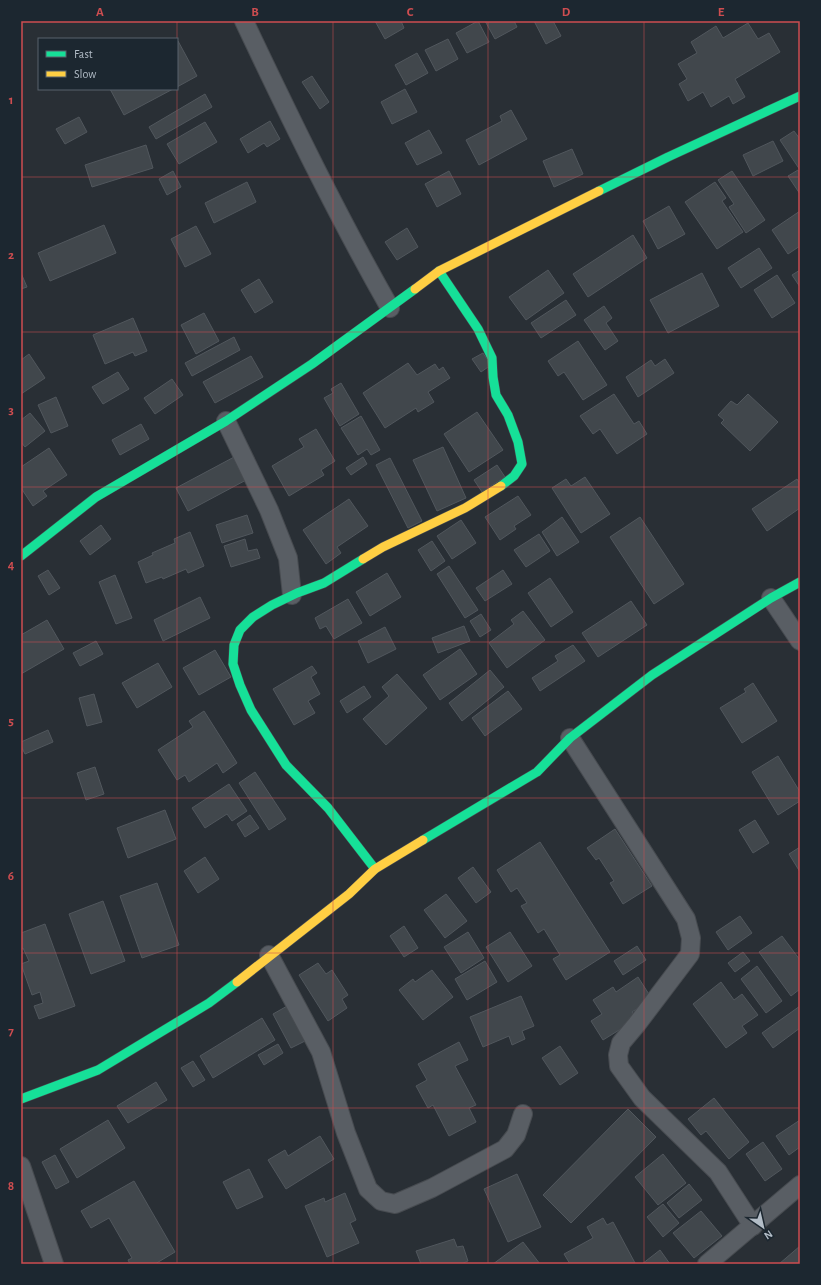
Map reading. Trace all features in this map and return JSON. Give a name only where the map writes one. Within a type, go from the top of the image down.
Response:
[{"type":"street","points":[[244,21],[310,159],[369,272],[390,308]]},
{"type":"street","points":[[21,556],[96,497],[226,421],[312,364],[439,271],[668,157],[800,96]]},
{"type":"street","points":[[375,869],[328,808],[286,765],[251,710],[240,685],[234,664],[234,645],[240,630],[259,613],[292,595],[324,583],[383,547],[465,508],[503,485],[514,476],[522,464],[518,442],[510,422],[496,395],[492,358],[478,329],[439,271]]},
{"type":"street","points":[[226,421],[269,510],[288,558],[292,595]]},
{"type":"street","points":[[21,1099],[98,1070],[209,1002],[349,894],[375,869],[537,772],[570,738],[652,675],[770,598],[800,582]]},
{"type":"street","points":[[770,598],[800,641]]},
{"type":"street","points":[[570,738],[686,919],[691,938],[690,954],[621,1043],[618,1055],[620,1066],[642,1098],[718,1172],[753,1226]]},
{"type":"street","points":[[269,955],[321,1052],[346,1133],[368,1188],[381,1201],[395,1204],[432,1188],[505,1150],[516,1135],[523,1114]]},
{"type":"street","points":[[21,1166],[54,1264]]},
{"type":"street","points":[[707,1264],[800,1185]]},
{"type":"building","points":[[375,21],[401,21],[404,28],[385,39]]},
{"type":"building","points":[[478,21],[489,42],[467,53],[456,33]]},
{"type":"building","points":[[485,21],[514,21],[517,27],[495,39]]},
{"type":"building","points":[[534,21],[553,21],[561,36],[546,44]]},
{"type":"building","points":[[748,23],[758,39],[769,33],[780,52],[735,79],[745,97],[733,104],[729,96],[711,107],[703,92],[688,101],[679,84],[687,79],[678,64],[697,53],[691,42],[716,26],[723,38]]},
{"type":"building","points":[[448,39],[458,59],[436,71],[425,50]]},
{"type":"building","points":[[178,41],[197,76],[178,86]]},
{"type":"building","points":[[417,53],[428,73],[406,85],[395,65]]},
{"type":"building","points":[[312,76],[329,102],[320,109],[302,82]]},
{"type":"building","points":[[405,89],[417,112],[392,124],[381,102]]},
{"type":"building","points":[[111,90],[171,90],[124,115]]},
{"type":"building","points":[[205,94],[212,107],[156,139],[149,127]]},
{"type":"building","points":[[511,110],[527,139],[479,165],[466,140],[502,121],[500,116]]},
{"type":"building","points":[[79,117],[87,132],[65,144],[56,129]]},
{"type":"building","points":[[270,121],[280,139],[267,147],[264,143],[248,153],[240,139]]},
{"type":"building","points":[[205,122],[217,142],[179,164],[167,144]]},
{"type":"building","points":[[429,130],[442,153],[417,165],[405,143]]},
{"type":"building","points":[[794,131],[800,139],[800,170],[780,140]]},
{"type":"building","points":[[773,141],[783,161],[753,176],[743,155]]},
{"type":"building","points":[[146,145],[153,168],[92,187],[85,165]]},
{"type":"building","points":[[572,149],[583,174],[554,187],[543,161]]},
{"type":"building","points":[[798,170],[800,174],[800,194],[788,176]]},
{"type":"building","points":[[173,171],[181,187],[167,195],[159,179]]},
{"type":"building","points":[[449,171],[461,194],[437,207],[425,184]]},
{"type":"building","points":[[732,171],[765,220],[746,233],[729,207],[734,204],[718,180]]},
{"type":"building","points":[[247,182],[256,202],[214,223],[205,203]]},
{"type":"building","points":[[715,182],[726,198],[722,201],[743,232],[717,249],[685,202]]},
{"type":"building","points":[[669,206],[685,234],[658,249],[643,221]]},
{"type":"building","points":[[800,211],[800,246],[788,254],[772,230]]},
{"type":"building","points":[[104,225],[116,253],[50,281],[38,253]]},
{"type":"building","points":[[196,226],[211,254],[185,267],[171,239]]},
{"type":"building","points":[[407,228],[418,247],[397,260],[385,242]]},
{"type":"building","points":[[633,235],[647,258],[588,297],[573,274]]},
{"type":"building","points":[[759,248],[772,268],[741,288],[728,268]]},
{"type":"building","points":[[548,270],[564,293],[526,320],[509,297]]},
{"type":"building","points":[[800,270],[800,287],[792,275]]},
{"type":"building","points":[[21,273],[27,287],[21,289]]},
{"type":"building","points":[[702,273],[719,306],[668,333],[650,300]]},
{"type":"building","points":[[777,275],[795,303],[772,318],[754,290]]},
{"type":"building","points":[[259,279],[273,302],[255,313],[241,290]]},
{"type":"building","points":[[566,300],[576,315],[541,338],[531,323]]},
{"type":"building","points":[[604,306],[612,318],[606,323],[618,341],[605,350],[584,320]]},
{"type":"building","points":[[204,313],[219,341],[196,354],[181,325]]},
{"type":"building","points":[[133,318],[147,351],[135,356],[133,352],[105,364],[93,335]]},
{"type":"building","points":[[234,337],[240,350],[192,376],[185,363]]},
{"type":"building","points":[[578,341],[607,385],[583,400],[564,372],[558,376],[548,361]]},
{"type":"building","points":[[483,353],[491,365],[481,372],[472,359]]},
{"type":"building","points":[[29,354],[45,378],[21,394],[21,360]]},
{"type":"building","points":[[251,356],[263,377],[215,403],[203,382]]},
{"type":"building","points":[[665,359],[674,373],[638,397],[626,377],[651,360],[655,366]]},
{"type":"building","points":[[408,363],[417,375],[435,364],[439,370],[443,367],[450,378],[428,392],[434,402],[418,412],[416,408],[385,428],[363,393]]},
{"type":"building","points":[[118,372],[129,389],[103,404],[92,387]]},
{"type":"building","points":[[172,379],[183,395],[155,414],[144,398]]},
{"type":"building","points":[[341,383],[359,414],[340,426],[324,398],[333,393],[331,389]]},
{"type":"building","points":[[614,394],[634,424],[639,421],[647,434],[617,454],[600,429],[593,434],[580,416]]},
{"type":"building","points":[[748,394],[778,422],[750,451],[721,423],[724,420],[718,415],[731,401],[737,405]]},
{"type":"building","points":[[56,397],[68,426],[51,433],[38,405]]},
{"type":"building","points":[[477,412],[503,450],[469,472],[444,434]]},
{"type":"building","points":[[30,413],[45,431],[25,447],[21,442],[21,420]]},
{"type":"building","points":[[361,416],[380,450],[371,455],[367,449],[358,455],[341,428]]},
{"type":"building","points":[[141,424],[149,439],[120,455],[112,440]]},
{"type":"building","points":[[316,429],[335,461],[321,470],[324,475],[289,496],[272,466],[304,447],[299,439]]},
{"type":"building","points":[[443,447],[466,498],[437,511],[413,460]]},
{"type":"building","points":[[49,448],[67,475],[43,491],[47,496],[33,506],[21,488],[21,467]]},
{"type":"building","points":[[236,456],[248,479],[188,511],[176,488]]},
{"type":"building","points":[[363,457],[367,464],[351,475],[346,468]]},
{"type":"building","points":[[390,458],[422,521],[408,528],[376,465]]},
{"type":"building","points":[[497,465],[505,477],[482,492],[474,480]]},
{"type":"building","points":[[585,477],[610,514],[581,533],[552,488],[566,479],[571,486]]},
{"type":"building","points":[[797,479],[800,484],[800,508],[767,531],[752,509]]},
{"type":"building","points":[[518,496],[531,515],[514,526],[516,529],[500,540],[485,517]]},
{"type":"building","points":[[349,499],[368,526],[337,547],[341,553],[326,564],[303,530]]},
{"type":"building","points":[[247,515],[253,533],[222,543],[216,525]]},
{"type":"building","points":[[562,517],[579,542],[557,556],[542,532]]},
{"type":"building","points":[[640,517],[684,584],[654,604],[610,537]]},
{"type":"building","points":[[461,520],[476,543],[452,559],[437,536]]},
{"type":"building","points":[[101,525],[111,539],[90,555],[80,541]]},
{"type":"building","points":[[190,532],[204,566],[188,573],[186,569],[163,579],[162,577],[146,583],[138,562],[153,555],[152,553],[175,543],[174,539]]},
{"type":"building","points":[[539,534],[550,551],[526,567],[514,550]]},
{"type":"building","points":[[245,539],[248,551],[257,549],[260,558],[231,567],[224,546]]},
{"type":"building","points":[[432,541],[445,561],[431,571],[418,550]]},
{"type":"building","points":[[449,566],[478,610],[465,618],[437,574]]},
{"type":"building","points":[[48,570],[60,588],[49,595],[38,576]]},
{"type":"building","points":[[503,570],[512,584],[485,601],[476,588]]},
{"type":"building","points":[[387,573],[401,597],[370,616],[356,592]]},
{"type":"building","points":[[115,575],[132,618],[116,624],[99,582]]},
{"type":"building","points":[[550,578],[573,612],[551,627],[528,593]]},
{"type":"building","points":[[200,597],[210,618],[163,641],[154,620]]},
{"type":"building","points":[[348,599],[362,623],[334,639],[326,626],[320,629],[315,618]]},
{"type":"building","points":[[631,601],[647,625],[598,657],[582,633]]},
{"type":"building","points":[[523,611],[545,640],[507,668],[489,643],[514,624],[511,620]]},
{"type":"building","points":[[481,614],[491,630],[480,637],[470,621]]},
{"type":"building","points":[[47,620],[64,649],[21,674],[21,635]]},
{"type":"building","points":[[464,626],[470,641],[438,653],[432,638]]},
{"type":"building","points":[[385,627],[396,649],[368,663],[358,641]]},
{"type":"building","points":[[96,641],[103,654],[80,666],[73,653]]},
{"type":"building","points":[[573,645],[585,661],[540,691],[532,678],[558,661],[555,656]]},
{"type":"building","points":[[460,649],[477,674],[440,700],[423,675]]},
{"type":"building","points":[[215,650],[231,677],[199,695],[183,668]]},
{"type":"building","points":[[158,663],[172,687],[137,708],[122,683]]},
{"type":"building","points":[[312,666],[317,673],[311,677],[320,694],[308,701],[315,713],[294,725],[273,689]]},
{"type":"building","points":[[490,670],[504,687],[462,721],[449,703]]},
{"type":"building","points":[[397,674],[427,708],[386,745],[363,719],[389,696],[382,687]]},
{"type":"building","points":[[753,683],[777,721],[742,743],[720,708],[746,692],[744,689]]},
{"type":"building","points":[[364,686],[371,697],[347,713],[340,701]]},
{"type":"building","points":[[508,691],[522,709],[485,736],[472,718]]},
{"type":"building","points":[[94,694],[102,722],[87,726],[79,698]]},
{"type":"building","points":[[204,711],[237,763],[223,773],[217,763],[189,782],[185,775],[177,780],[158,750],[193,727],[189,721]]},
{"type":"building","points":[[48,730],[53,742],[25,754],[21,746],[21,742]]},
{"type":"building","points":[[778,756],[800,792],[800,801],[778,815],[752,772]]},
{"type":"building","points":[[95,767],[104,794],[86,800],[77,773]]},
{"type":"building","points":[[255,772],[286,819],[269,830],[239,783]]},
{"type":"building","points":[[229,784],[247,811],[232,821],[227,814],[205,828],[192,808]]},
{"type":"building","points":[[165,810],[176,839],[128,858],[117,828]]},
{"type":"building","points":[[250,815],[259,828],[245,837],[237,824]]},
{"type":"building","points":[[755,820],[769,843],[753,853],[739,830]]},
{"type":"building","points":[[615,829],[652,886],[623,904],[610,883],[614,881],[599,858],[596,860],[587,848]]},
{"type":"building","points":[[540,842],[610,952],[566,980],[553,959],[560,955],[544,929],[538,933],[521,906],[527,903],[517,888],[511,892],[497,870]]},
{"type":"building","points":[[800,847],[800,872],[789,854]]},
{"type":"building","points":[[205,857],[219,879],[198,893],[184,871]]},
{"type":"building","points":[[473,867],[491,892],[476,903],[458,878]]},
{"type":"building","points":[[157,883],[179,945],[142,958],[120,896]]},
{"type":"building","points":[[446,894],[467,921],[445,938],[424,910]]},
{"type":"building","points":[[103,901],[125,961],[91,974],[69,914]]},
{"type":"building","points":[[740,916],[752,933],[728,950],[716,932]]},
{"type":"building","points":[[45,924],[75,1006],[39,1019],[34,1006],[43,1003],[40,992],[32,995],[21,964],[29,961],[23,948],[21,949],[21,933]]},
{"type":"building","points":[[404,926],[418,948],[404,957],[390,936]]},
{"type":"building","points":[[468,932],[484,958],[461,973],[444,947]]},
{"type":"building","points":[[510,932],[532,966],[508,982],[486,947]]},
{"type":"building","points":[[782,936],[800,960],[800,989],[791,996],[759,952]]},
{"type":"building","points":[[637,946],[646,960],[623,975],[614,961]]},
{"type":"building","points":[[743,952],[750,961],[735,972],[728,963]]},
{"type":"building","points":[[485,961],[497,982],[467,1000],[455,979]]},
{"type":"building","points":[[318,963],[326,974],[332,970],[348,995],[342,999],[347,1008],[328,1021],[299,975]]},
{"type":"building","points":[[757,966],[782,1001],[766,1013],[741,979]]},
{"type":"building","points":[[432,970],[453,997],[423,1020],[399,990],[413,979],[415,982]]},
{"type":"building","points":[[638,977],[652,999],[632,1012],[637,1019],[603,1040],[591,1021],[602,1014],[593,1000],[613,987],[616,992]]},
{"type":"building","points":[[721,982],[734,1000],[742,994],[758,1015],[742,1026],[747,1033],[726,1048],[693,1004]]},
{"type":"building","points":[[521,996],[534,1026],[522,1031],[525,1039],[512,1045],[509,1036],[483,1047],[470,1017]]},
{"type":"building","points":[[289,1005],[307,1040],[291,1048],[273,1014]]},
{"type":"building","points":[[800,1006],[800,1028],[773,1048],[762,1033]]},
{"type":"building","points":[[262,1018],[275,1040],[213,1078],[200,1056]]},
{"type":"building","points":[[459,1042],[468,1060],[455,1066],[476,1105],[469,1108],[476,1122],[449,1136],[433,1105],[428,1108],[416,1086],[427,1080],[418,1064]]},
{"type":"building","points":[[278,1044],[283,1053],[264,1065],[258,1055]]},
{"type":"building","points":[[560,1046],[578,1073],[560,1085],[542,1058]]},
{"type":"building","points":[[193,1061],[205,1080],[193,1087],[181,1068]]},
{"type":"building","points":[[156,1082],[167,1100],[128,1123],[117,1106]]},
{"type":"building","points":[[714,1098],[749,1142],[729,1159],[706,1131],[701,1135],[688,1119]]},
{"type":"building","points":[[628,1109],[656,1137],[571,1223],[543,1195]]},
{"type":"building","points":[[108,1120],[125,1148],[77,1178],[60,1149]]},
{"type":"building","points":[[800,1120],[800,1147],[789,1155],[776,1136]]},
{"type":"building","points":[[320,1136],[334,1159],[286,1189],[268,1160],[285,1150],[288,1156]]},
{"type":"building","points":[[763,1142],[782,1169],[765,1181],[746,1154]]},
{"type":"building","points":[[663,1154],[686,1183],[658,1205],[635,1177]]},
{"type":"building","points":[[55,1155],[69,1182],[56,1189],[42,1162]]},
{"type":"building","points":[[249,1169],[263,1197],[237,1209],[223,1182]]},
{"type":"building","points":[[517,1174],[541,1227],[508,1242],[484,1189]]},
{"type":"building","points":[[134,1181],[175,1252],[155,1264],[130,1264],[128,1260],[132,1258],[109,1218],[91,1228],[81,1211]]},
{"type":"building","points":[[689,1184],[702,1200],[679,1218],[667,1203]]},
{"type":"building","points":[[345,1193],[356,1220],[350,1223],[359,1243],[327,1257],[305,1206],[324,1198],[325,1202]]},
{"type":"building","points":[[663,1204],[679,1223],[663,1237],[647,1217]]},
{"type":"building","points":[[701,1211],[722,1236],[694,1258],[673,1233]]},
{"type":"building","points":[[603,1218],[607,1225],[613,1222],[635,1263],[570,1264],[564,1254],[593,1238],[587,1227]]},
{"type":"building","points":[[454,1239],[457,1247],[463,1246],[468,1261],[461,1264],[421,1264],[416,1251]]},
{"type":"building","points":[[523,1242],[540,1264],[493,1264]]},
{"type":"building","points":[[800,1246],[800,1264],[779,1264]]},
{"type":"building","points":[[660,1250],[670,1264],[642,1264]]},
{"type":"traffic: fast","points":[[599,191],[668,157],[800,96]]},
{"type":"traffic: fast","points":[[439,271],[478,329],[492,358],[496,395],[508,415],[518,442],[522,464],[514,476],[501,486]]},
{"type":"traffic: fast","points":[[21,556],[96,497],[226,421],[312,364],[415,289]]},
{"type":"traffic: fast","points":[[363,559],[324,583],[297,593],[272,605],[253,617],[240,630],[234,645],[233,664],[251,710],[286,765],[328,808],[375,869]]},
{"type":"traffic: fast","points":[[423,840],[537,772],[570,738],[652,675],[771,598],[800,582]]},
{"type":"traffic: fast","points":[[21,1099],[98,1070],[209,1003],[237,982]]},
{"type":"traffic: slow","points":[[415,289],[439,271],[599,191]]},
{"type":"traffic: slow","points":[[363,559],[383,547],[465,508],[501,486]]},
{"type":"traffic: slow","points":[[237,982],[349,894],[375,869],[423,840]]}]
